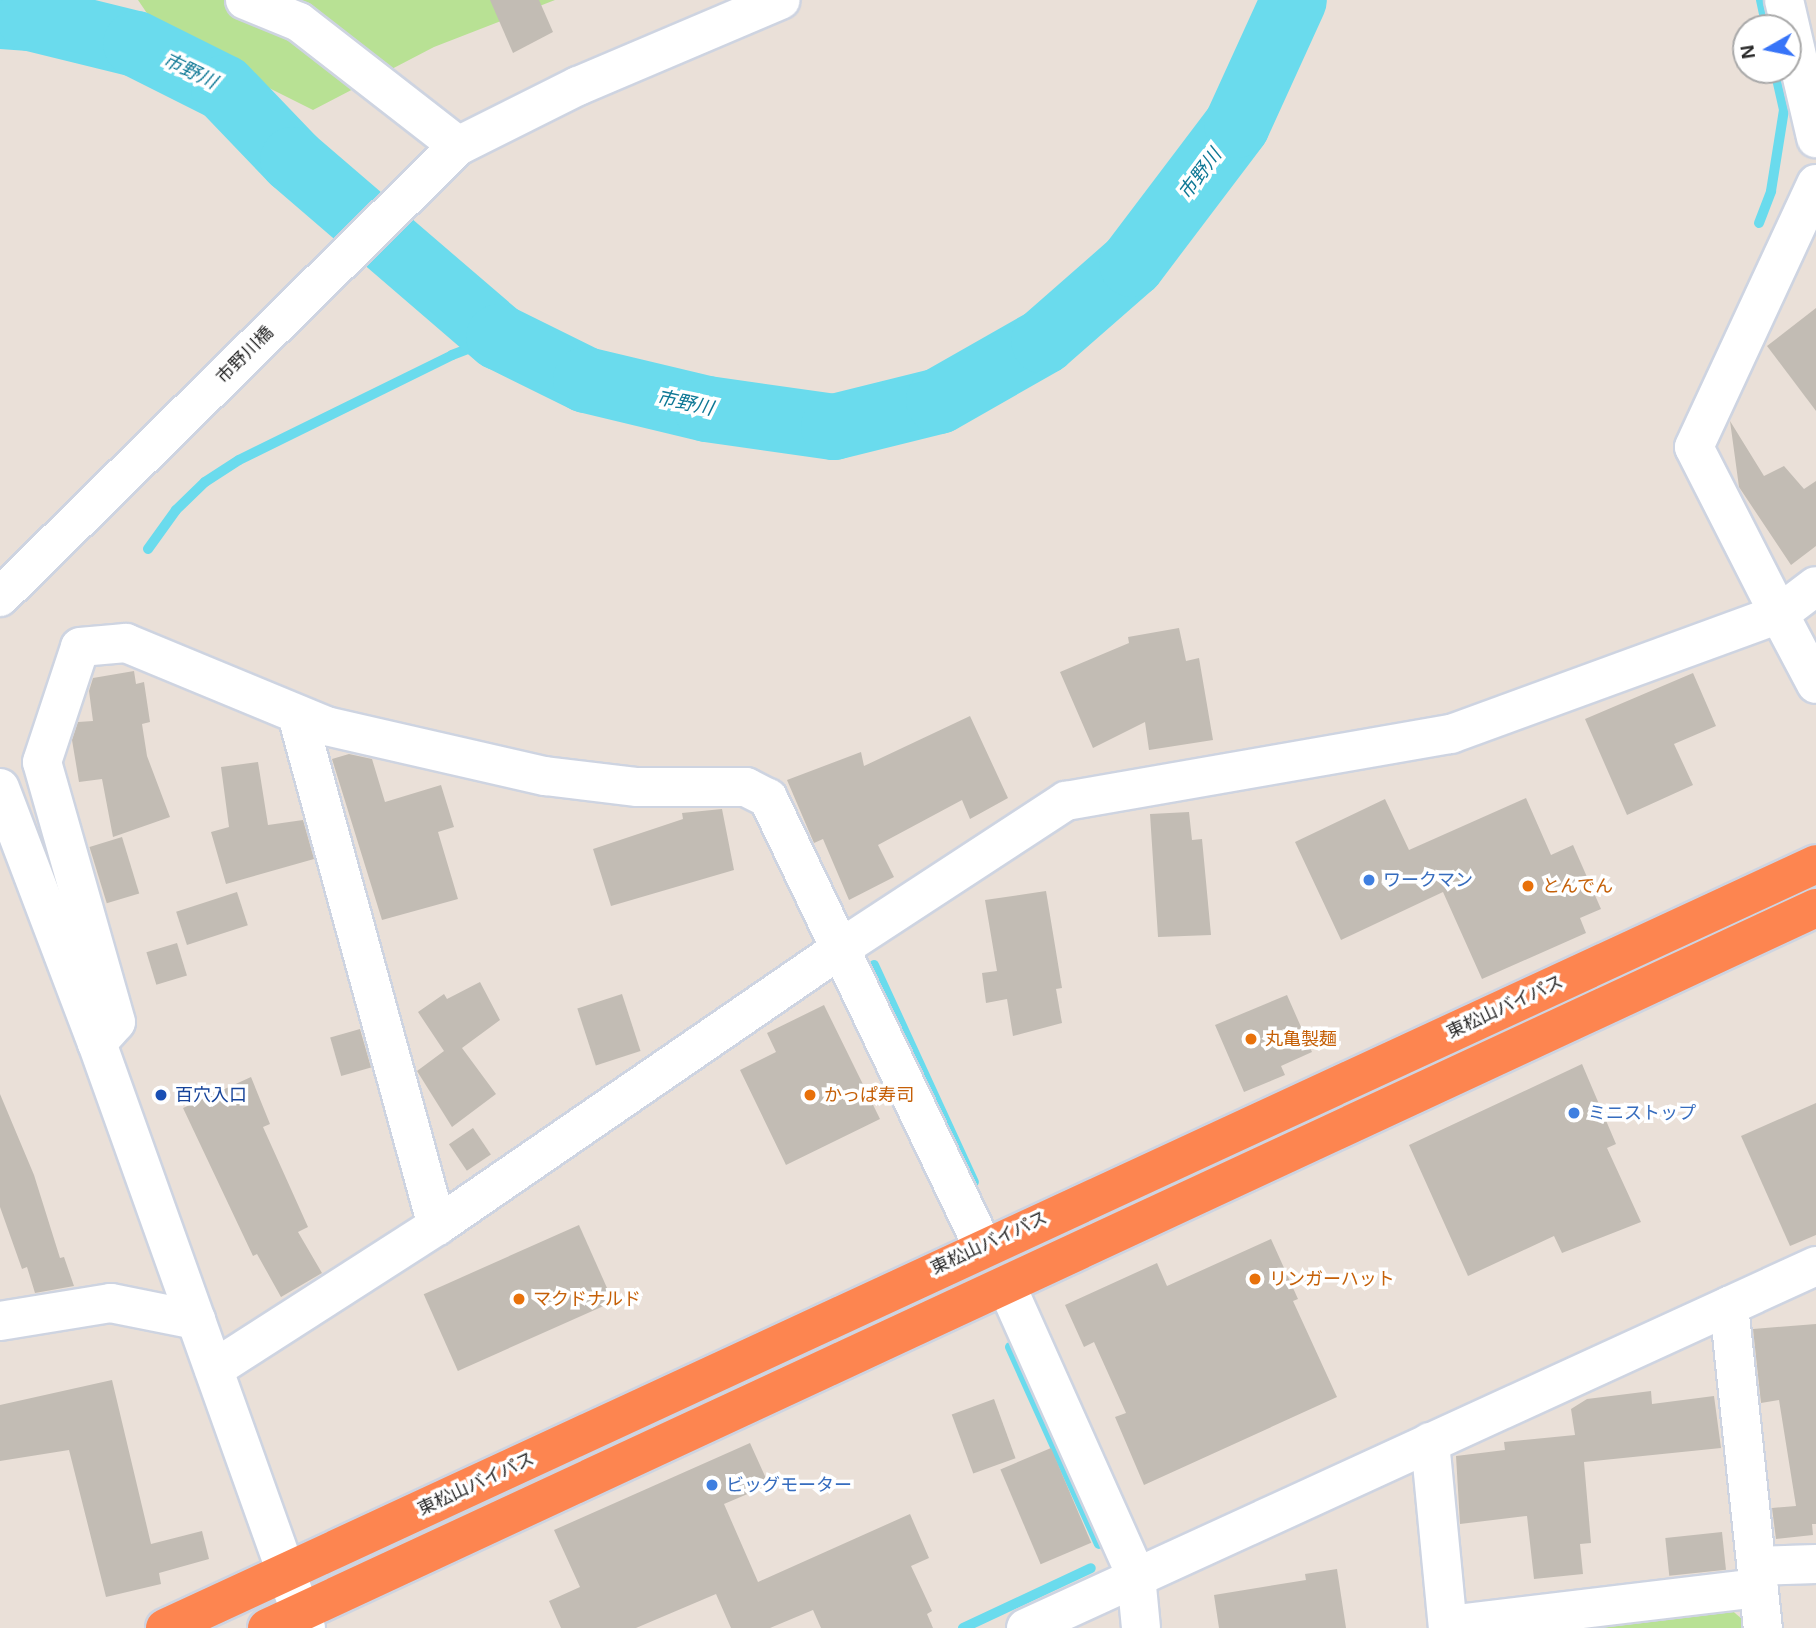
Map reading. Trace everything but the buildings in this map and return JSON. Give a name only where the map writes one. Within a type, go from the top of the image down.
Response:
[{"type":"highway","name":"東松山バイパス","points":[[165,1628],[288,1573],[983,1246],[1816,864]]},
{"type":"highway","points":[[267,1628],[304,1620],[1816,908]]},
{"type":"street","points":[[245,0],[299,22],[458,146]]},
{"type":"street","name":"市野川橋","points":[[0,597],[72,529],[419,181],[458,146],[578,86],[781,0]]},
{"type":"street","points":[[1784,0],[1816,138]]},
{"type":"street","points":[[1814,196],[1694,447],[1816,684]]},
{"type":"street","points":[[214,1369],[437,1226],[841,948],[1066,801],[1451,734],[1779,614],[1816,586]]},
{"type":"street","points":[[97,1042],[116,1022],[42,762],[80,647],[126,643],[326,726],[544,776],[637,787],[746,787],[768,798],[983,1246]]},
{"type":"street","points":[[297,715],[437,1226]]},
{"type":"street","points":[[0,788],[97,1042],[304,1620]]},
{"type":"street","points":[[1026,1628],[1816,1266]]},
{"type":"street","points":[[1007,1287],[1136,1577],[1141,1628]]},
{"type":"street","points":[[0,1321],[111,1303],[196,1320]]},
{"type":"street","points":[[1729,1306],[1763,1628]]},
{"type":"street","points":[[1430,1442],[1448,1626],[1758,1577],[1816,1564]]},
{"type":"green space","points":[[138,0],[555,0],[434,47],[313,110],[161,34]]},
{"type":"green space","points":[[1729,1608],[1742,1619],[1743,1628],[1537,1628]]},
{"type":"waterway","name":"市野川","points":[[0,16],[30,18],[136,44],[224,88],[293,160],[499,337],[586,380],[707,409],[834,427],[939,401],[1044,341],[1132,264],[1237,125],[1294,0]]},
{"type":"waterway","points":[[1761,0],[1764,14]]},
{"type":"waterway","points":[[1759,223],[1771,191],[1784,110],[1778,84]]},
{"type":"waterway","points":[[148,549],[176,510],[205,482],[239,460],[452,355],[499,337]]},
{"type":"waterway","points":[[874,965],[974,1182]]},
{"type":"waterway","points":[[1010,1347],[1099,1544]]},
{"type":"waterway","points":[[963,1628],[1091,1568]]},
{"type":"place","name":"ワークマン","points":[[1369,880]]},
{"type":"place","name":"とんでん","points":[[1528,886]]},
{"type":"place","name":"丸亀製麺","points":[[1251,1039]]},
{"type":"place","name":"百穴入口","points":[[161,1095]]},
{"type":"place","name":"かっぱ寿司","points":[[810,1095]]},
{"type":"place","name":"ミニストップ","points":[[1574,1113]]},
{"type":"place","name":"リンガーハット","points":[[1255,1279]]},
{"type":"place","name":"マクドナルド","points":[[519,1299]]},
{"type":"place","name":"ビッグモーター","points":[[712,1485]]}]
